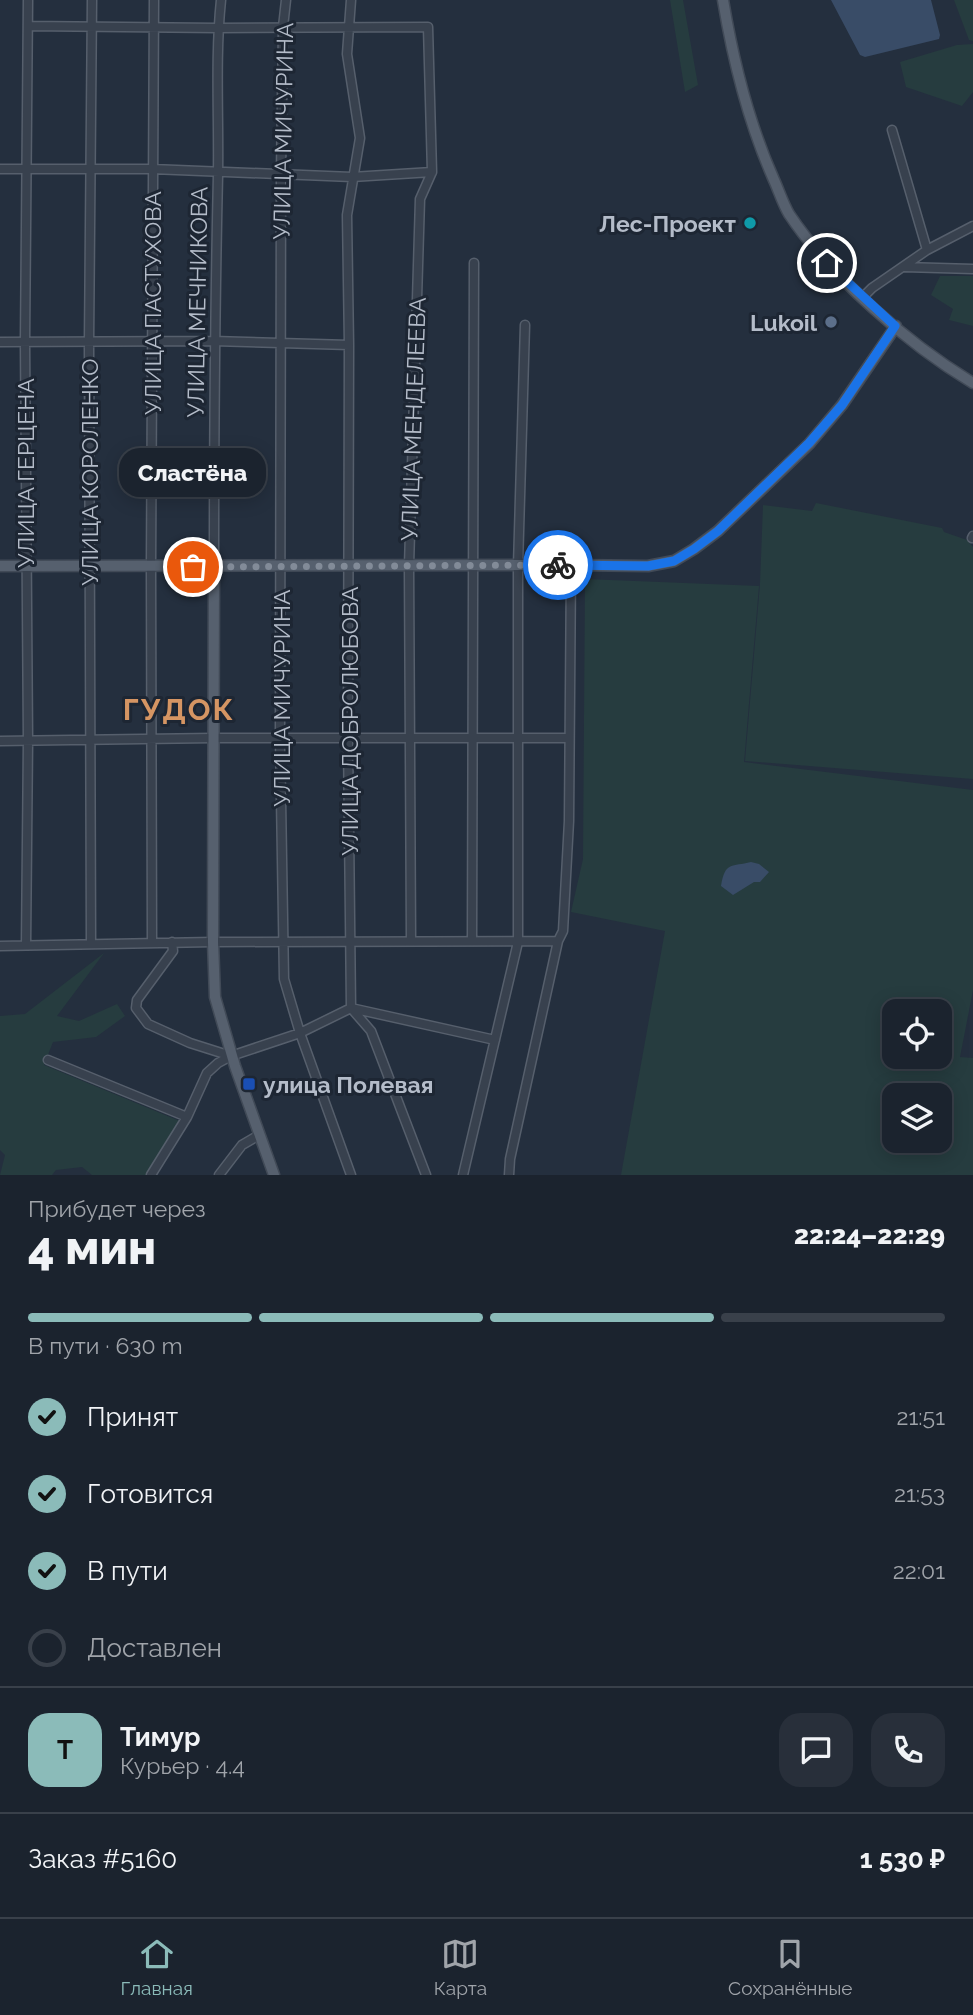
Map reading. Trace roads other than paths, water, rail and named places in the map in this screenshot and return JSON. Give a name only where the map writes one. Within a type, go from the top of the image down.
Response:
[{"type":"main road","points":[[723,0],[741,84],[765,159],[788,212],[827,263],[863,297],[932,355],[973,383]]},
{"type":"main road","points":[[0,566],[648,566],[674,561],[718,531],[809,443],[842,405],[895,326]]},
{"type":"main road","name":"УЛИЦА МЕЧНИКОВА","points":[[214,567],[215,997],[231,1056],[274,1175]]},
{"type":"street","name":"УЛИЦА ГЕРЦЕНА","points":[[26,945],[28,741],[24,342],[28,0]]},
{"type":"street","name":"УЛИЦА КОРОЛЕНКО","points":[[91,944],[89,343],[92,0]]},
{"type":"street","name":"УЛИЦА ПАСТУХОВА","points":[[152,943],[150,567],[154,0]]},
{"type":"street","name":"УЛИЦА МЕЧНИКОВА","points":[[214,567],[214,341],[218,28],[221,0]]},
{"type":"street","name":"УЛИЦА МИЧУРИНА","points":[[286,0],[283,27],[281,173],[280,738],[284,979],[300,1033],[351,1175]]},
{"type":"street","name":"УЛИЦА ДОБРОЛЮБОВА","points":[[351,0],[346,54],[360,138],[347,215],[351,1008]]},
{"type":"street","points":[[28,26],[347,26]]},
{"type":"street","name":"УЛИЦА МЕНДЕЛЕЕВА","points":[[347,26],[428,27],[432,172],[420,199],[409,566],[411,940]]},
{"type":"street","points":[[892,130],[928,250]]},
{"type":"street","points":[[0,169],[152,169],[352,177],[432,172]]},
{"type":"street","points":[[863,297],[928,250],[973,226]]},
{"type":"street","points":[[472,941],[474,263]]},
{"type":"street","points":[[904,267],[973,269]]},
{"type":"street","points":[[463,1175],[518,942],[518,566],[526,326]]},
{"type":"street","points":[[0,342],[214,341],[349,345]]},
{"type":"street","points":[[509,1175],[512,1147],[558,941],[563,931],[567,876],[571,565]]},
{"type":"street","points":[[0,741],[569,738]]},
{"type":"street","points":[[0,946],[282,941],[558,941]]},
{"type":"street","points":[[172,942],[173,951],[137,1000],[136,1008],[148,1024],[190,1043],[231,1056]]},
{"type":"street","points":[[151,1175],[187,1117],[207,1073],[218,1063],[231,1056],[300,1033],[351,1008],[495,1040]]},
{"type":"street","points":[[351,1008],[371,1031],[426,1175]]},
{"type":"street","points":[[48,1060],[187,1117]]},
{"type":"street","points":[[219,1175],[242,1145],[259,1135]]},
{"type":"water","points":[[831,0],[931,0],[939,39],[865,57],[860,55]]},
{"type":"water","points":[[751,862],[759,864],[769,872],[760,882],[754,882],[733,895],[721,886],[730,866]]},
{"type":"place","name":"Лес-Проект","points":[[750,223]]},
{"type":"place","name":"Lukoil","points":[[831,322]]},
{"type":"place","name":"Сластёна","points":[[193,567]]},
{"type":"place","name":"улица Полевая","points":[[249,1084]]},
{"type":"district","name":"ГУДОК","points":[[179,709]]}]
